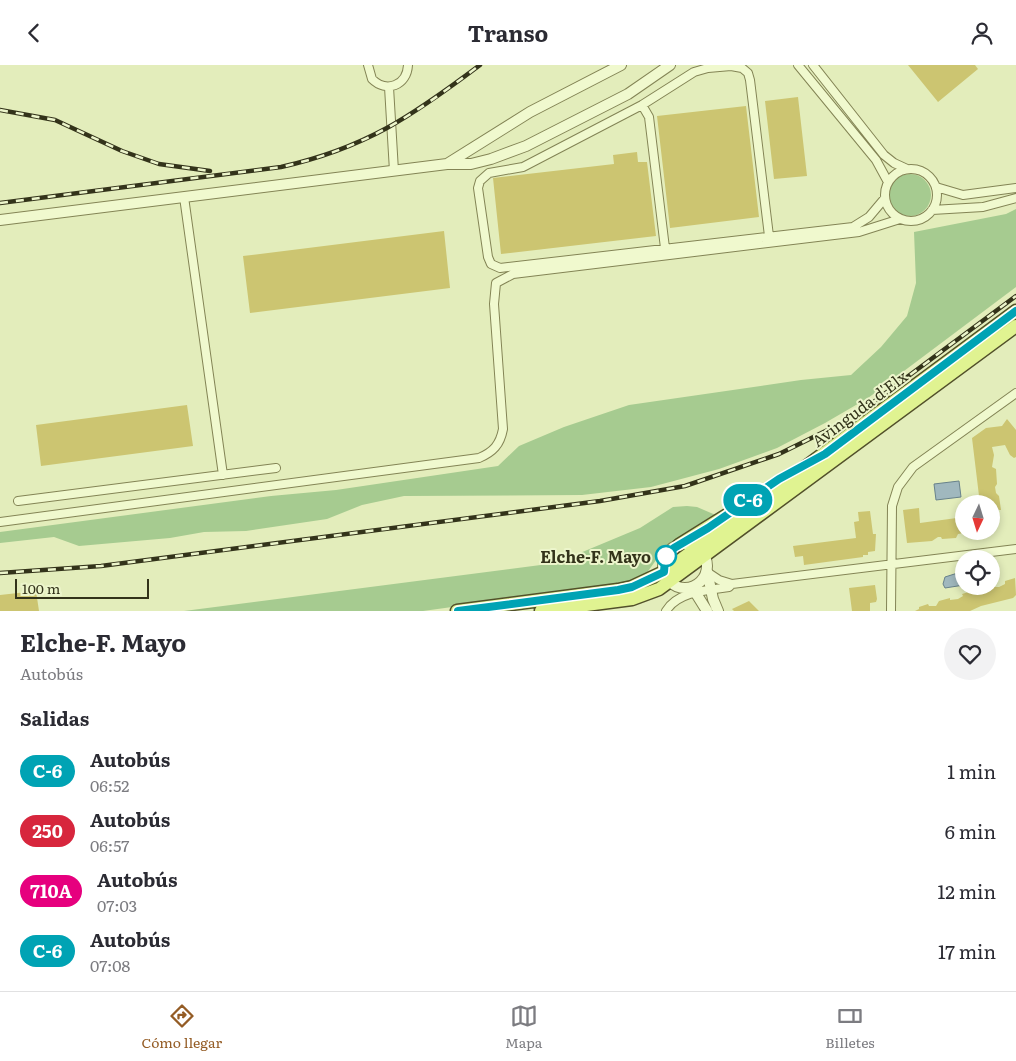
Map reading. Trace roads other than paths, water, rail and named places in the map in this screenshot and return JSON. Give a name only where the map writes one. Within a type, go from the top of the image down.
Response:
[{"type":"main road","name":"Avinguda d'Elx","points":[[541,611],[632,599],[659,589],[668,577],[825,454],[1016,311]]},
{"type":"main road","name":"Avinguda d'Elx","points":[[701,552],[1016,326]]},
{"type":"main road","points":[[679,545],[779,479],[825,454]]},
{"type":"main road","name":"Avinguda d'Elx","points":[[457,611],[618,590],[668,577]]},
{"type":"street","points":[[368,65],[372,79],[376,84],[389,87],[401,82],[406,77],[408,65]]},
{"type":"street","points":[[447,163],[530,112],[622,65]]},
{"type":"street","points":[[0,221],[447,163],[471,164],[518,149],[628,94],[670,65]]},
{"type":"street","points":[[769,236],[748,73],[742,68],[731,65],[694,72],[642,105],[523,167],[483,176],[478,188],[488,257],[490,264],[500,268],[852,227],[864,229]]},
{"type":"street","points":[[798,65],[876,160],[888,183]]},
{"type":"street","points":[[0,522],[237,491],[479,457],[488,454],[501,439],[503,429],[494,304],[496,283],[513,274],[859,232],[900,219],[918,220],[932,210],[937,199],[936,187],[925,173],[907,169],[894,163],[884,155],[813,65]]},
{"type":"street","points":[[389,87],[394,171]]},
{"type":"street","points":[[642,105],[649,117],[665,249]]},
{"type":"street","points":[[852,227],[869,217],[885,197],[888,183],[896,173],[907,169]]},
{"type":"street","points":[[936,187],[963,195],[1016,187]]},
{"type":"street","points":[[184,197],[223,475]]},
{"type":"street","points":[[885,197],[892,214],[900,219]]},
{"type":"street","points":[[932,210],[983,207],[1016,198]]},
{"type":"street","points":[[891,611],[892,506],[903,477],[1016,393]]},
{"type":"street","points":[[18,501],[276,468]]},
{"type":"street","points":[[706,611],[691,592],[668,577],[666,556],[679,545],[688,545],[701,552],[710,590],[718,611]]},
{"type":"street","points":[[691,592],[710,590],[732,584],[1016,549]]},
{"type":"street","points":[[707,571],[719,580],[732,584]]},
{"type":"street","points":[[666,611],[671,604],[691,592],[707,571]]},
{"type":"water","points":[[959,481],[961,495],[955,495],[955,498],[936,500],[934,484]]},
{"type":"water","points":[[955,574],[955,586],[945,588],[943,584],[945,577]]},
{"type":"railway","points":[[0,203],[281,167],[311,159],[363,140],[387,128],[410,115],[480,65]]},
{"type":"railway","points":[[0,110],[55,120],[122,151],[159,164],[210,171]]},
{"type":"railway","points":[[0,573],[101,566],[600,501],[685,486],[779,454],[852,418],[1016,296]]},
{"type":"place","name":"Elche-F. Mayo","points":[[666,556]]}]
